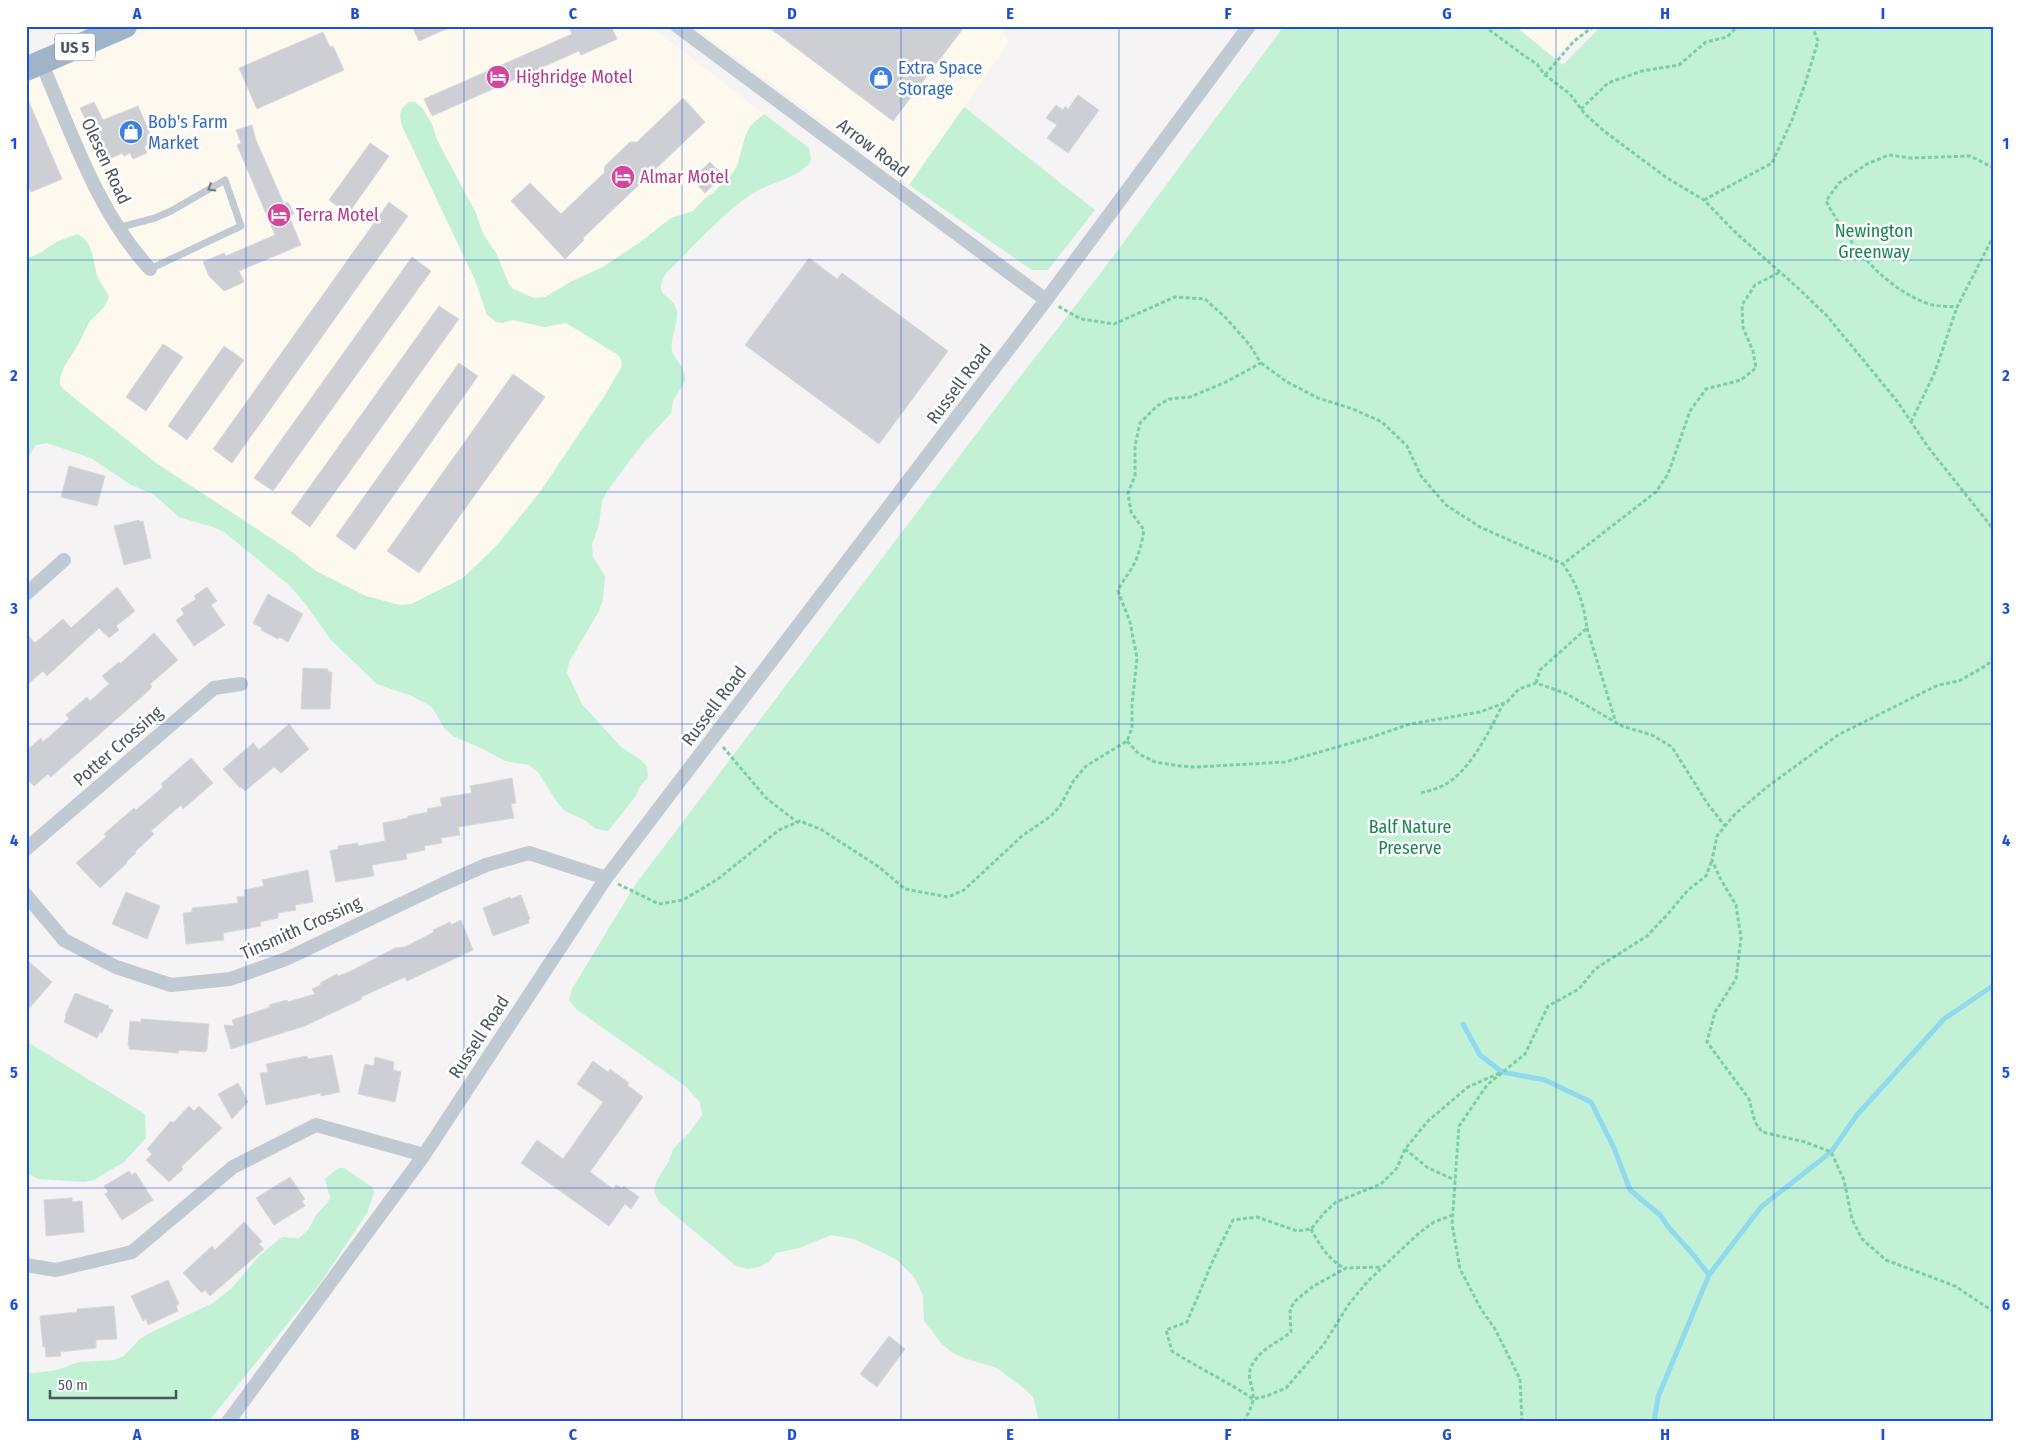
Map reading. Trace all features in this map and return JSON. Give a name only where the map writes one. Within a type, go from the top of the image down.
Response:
[{"type":"highway","name":"US 5","points":[[34,65],[125,26]]},
{"type":"street","name":"Arrow Road","points":[[677,26],[1046,300]]},
{"type":"street","name":"Russell Road","points":[[228,1422],[424,1156],[606,878],[1046,300],[1248,26]]},
{"type":"street","name":"Olesen Road","points":[[34,65],[117,228],[150,269]]},
{"type":"street","points":[[26,594],[64,560]]},
{"type":"street","name":"Potter Crossing","points":[[26,849],[214,688],[241,684]]},
{"type":"street","name":"Tinsmith Crossing","points":[[26,895],[64,940],[116,967],[171,985],[230,979],[286,959],[486,865],[529,853],[606,878]]},
{"type":"street","points":[[26,1265],[56,1270],[132,1252],[233,1167],[316,1125],[424,1156]]},
{"type":"lane","points":[[117,228],[155,218],[172,211],[225,180],[241,226],[150,269]]},
{"type":"path","points":[[1484,26],[1526,58],[1537,64],[1545,75],[1570,94],[1582,109],[1620,144],[1667,178],[1704,200],[1735,232],[1827,316],[1897,401],[1934,454],[1994,530]]},
{"type":"path","points":[[1545,75],[1574,41],[1594,26]]},
{"type":"path","points":[[1582,109],[1608,83],[1642,71],[1679,65],[1706,42],[1726,37],[1738,26]]},
{"type":"path","points":[[1704,200],[1772,163],[1792,120],[1818,41],[1812,26]]},
{"type":"path","points":[[1957,307],[1928,304],[1909,295],[1890,280],[1864,258],[1842,229],[1826,201],[1839,183],[1867,164],[1889,155],[1911,158],[1970,156],[1994,168]]},
{"type":"path","points":[[1911,422],[1936,372],[1957,307],[1994,235]]},
{"type":"path","points":[[1563,564],[1656,492],[1668,474],[1690,411],[1706,389],[1741,380],[1756,368],[1753,351],[1743,328],[1742,305],[1755,286],[1780,272]]},
{"type":"path","points":[[1046,300],[1081,319],[1114,324],[1175,297],[1205,299],[1243,337],[1261,363],[1287,382],[1302,390],[1382,422],[1407,446],[1421,476],[1446,505],[1480,527],[1563,564],[1575,582],[1616,723]]},
{"type":"path","points":[[606,878],[659,904],[683,900],[718,879],[779,830],[800,821],[822,830],[879,867],[905,889],[948,897],[964,890],[1022,836],[1051,816],[1060,806],[1074,780],[1086,766],[1127,741],[1132,728],[1132,705],[1137,658],[1130,622],[1118,591],[1123,579],[1133,566],[1144,530],[1131,512],[1128,493],[1135,476],[1135,446],[1140,423],[1157,406],[1169,399],[1190,397],[1224,383],[1261,363]]},
{"type":"path","points":[[1536,683],[1540,670],[1587,628]]},
{"type":"path","points":[[1522,1422],[1520,1379],[1495,1329],[1481,1309],[1460,1269],[1452,1224],[1459,1126],[1487,1085],[1525,1054],[1548,1006],[1579,989],[1595,970],[1647,936],[1668,915],[1688,890],[1706,876],[1712,860],[1717,836],[1735,814],[1767,786],[1838,735],[1938,685],[1959,680],[1987,666],[1994,657]]},
{"type":"path","points":[[1127,741],[1140,754],[1155,762],[1172,765],[1196,767],[1285,762],[1410,724],[1480,712],[1503,703],[1519,689],[1536,683],[1565,693],[1616,723],[1652,734],[1672,747],[1707,803],[1725,826]]},
{"type":"path","points":[[1421,793],[1441,787],[1463,770],[1485,738],[1503,703]]},
{"type":"path","points":[[715,735],[716,739],[766,798],[797,822]]},
{"type":"path","points":[[1712,860],[1736,905],[1741,938],[1736,979],[1715,1012],[1707,1042],[1749,1099],[1755,1122],[1762,1132],[1805,1142],[1831,1152],[1844,1180],[1852,1219],[1862,1239],[1886,1260],[1955,1286],[1994,1312]]},
{"type":"path","points":[[1312,1230],[1324,1213],[1336,1202],[1382,1184],[1397,1168],[1405,1148],[1428,1121],[1468,1087],[1502,1072]]},
{"type":"path","points":[[1405,1148],[1428,1168],[1455,1180]]},
{"type":"path","points":[[1312,1230],[1297,1231],[1258,1217],[1233,1220],[1214,1258],[1187,1322],[1166,1330],[1172,1351],[1193,1365],[1226,1380],[1253,1399],[1267,1396],[1286,1388],[1324,1344],[1349,1304],[1382,1267],[1434,1222],[1453,1215]]},
{"type":"path","points":[[1312,1230],[1338,1265],[1346,1268],[1382,1267]]},
{"type":"path","points":[[1244,1422],[1253,1399],[1248,1376],[1261,1354],[1291,1332],[1289,1317],[1294,1302],[1312,1287],[1346,1268]]},
{"type":"shaded area","points":[[159,26],[650,26],[764,114],[750,126],[734,171],[693,211],[671,218],[603,267],[572,281],[545,297],[534,298],[513,289],[509,284],[496,253],[483,234],[476,213],[437,140],[432,124],[402,126],[475,280],[487,315],[502,323],[513,320],[544,327],[566,323],[618,355],[622,360],[622,366],[607,392],[540,492],[497,545],[463,578],[411,604],[400,605],[366,596],[316,571],[292,552],[156,463],[114,428],[75,400],[60,384],[64,367],[89,322],[105,306],[104,286],[97,277],[93,255],[54,243],[40,253],[26,259],[26,82]]},
{"type":"shaded area","points":[[693,26],[1000,26],[1009,43],[909,185]]},
{"type":"shaded area","points":[[1515,26],[1595,26],[1552,56]]},
{"type":"green space","name":"Balf Nature Preserve","points":[[1284,26],[1515,26],[1563,65],[1601,26],[1994,26],[1994,1422],[1039,1422],[1033,1397],[1026,1390],[997,1368],[964,1358],[953,1353],[942,1344],[924,1321],[923,1297],[919,1286],[913,1276],[896,1259],[854,1239],[831,1235],[799,1248],[776,1253],[769,1262],[759,1267],[748,1269],[736,1266],[659,1202],[654,1191],[657,1180],[669,1161],[673,1149],[689,1133],[702,1115],[700,1102],[684,1085],[576,1009],[569,1000],[572,989],[635,885],[992,413],[1103,270]]},
{"type":"green space","points":[[409,102],[415,102],[423,109],[432,124],[437,140],[476,213],[483,234],[496,253],[509,284],[513,289],[534,298],[545,297],[572,281],[603,267],[671,218],[693,211],[734,171],[750,126],[764,114],[809,148],[811,159],[808,165],[795,174],[757,191],[739,203],[717,222],[666,273],[662,282],[662,292],[675,305],[677,312],[672,350],[684,371],[685,381],[673,401],[671,413],[640,447],[607,491],[602,501],[599,524],[592,545],[593,557],[605,576],[603,599],[599,611],[569,662],[567,673],[582,704],[621,747],[640,759],[647,767],[648,778],[640,786],[636,796],[608,831],[596,829],[586,821],[565,811],[538,772],[529,765],[505,761],[453,736],[444,728],[432,707],[412,696],[377,684],[331,640],[304,602],[288,584],[224,532],[179,517],[153,494],[131,485],[91,458],[47,443],[36,445],[26,460],[26,259],[40,253],[54,243],[77,234],[87,241],[92,252],[98,278],[109,297],[105,306],[89,322],[64,367],[60,378],[60,384],[63,389],[156,463],[292,552],[316,571],[366,596],[400,605],[411,604],[463,578],[497,545],[540,492],[607,392],[622,366],[618,355],[566,323],[544,327],[513,320],[502,323],[496,322],[487,315],[475,280],[402,126],[401,113],[403,107]]},
{"type":"green space","points":[[964,107],[1095,210],[1048,270],[1032,270],[909,185]]},
{"type":"green space","points":[[26,1041],[145,1114],[146,1138],[124,1162],[94,1180],[84,1182],[38,1179],[26,1173]]},
{"type":"green space","points":[[338,1168],[344,1168],[372,1187],[374,1192],[367,1213],[321,1282],[208,1422],[26,1422],[26,1372],[34,1373],[57,1370],[79,1362],[114,1360],[124,1356],[140,1339],[150,1333],[213,1303],[231,1289],[260,1255],[282,1237],[299,1238],[308,1230],[316,1215],[330,1197],[325,1179]]},
{"type":"building","points":[[412,26],[453,26],[419,41]]},
{"type":"building","name":"Highridge Motel","points":[[577,26],[611,26],[617,39],[581,55],[579,51],[432,116],[424,99],[572,34],[570,29]]},
{"type":"building","name":"Extra Space Storage","points":[[767,26],[965,26],[893,121]]},
{"type":"building","points":[[323,32],[330,47],[333,46],[344,70],[257,109],[239,68]]},
{"type":"building","points":[[26,95],[62,179],[31,192],[26,181]]},
{"type":"building","points":[[1078,95],[1099,110],[1068,153],[1047,138],[1057,125],[1046,118],[1056,105],[1063,110],[1065,106],[1068,109]]},
{"type":"building","name":"Almar Motel","points":[[683,98],[705,122],[583,238],[584,240],[565,259],[511,201],[530,183],[561,214],[604,173],[605,166],[630,142],[637,142]]},
{"type":"building","points":[[94,102],[103,120],[138,106],[154,143],[144,147],[147,153],[133,159],[130,153],[124,156],[122,153],[105,161],[80,108]]},
{"type":"building","name":"Terra Motel","points":[[252,125],[256,140],[284,204],[288,202],[294,214],[289,216],[301,245],[239,271],[244,282],[224,291],[209,276],[203,262],[224,253],[226,256],[275,235],[237,145],[241,143],[236,130]]},
{"type":"building","points":[[370,143],[389,156],[348,214],[329,200]]},
{"type":"building","points":[[710,162],[723,176],[705,193],[692,179]]},
{"type":"building","points":[[389,202],[408,216],[232,463],[213,449]]},
{"type":"building","points":[[412,257],[431,271],[273,491],[254,478]]},
{"type":"building","points":[[809,258],[837,279],[842,273],[948,351],[879,444],[745,345]]},
{"type":"building","points":[[439,306],[459,319],[310,527],[291,513]]},
{"type":"building","points":[[163,344],[183,357],[146,411],[126,397]]},
{"type":"building","points":[[224,346],[244,360],[187,440],[168,426]]},
{"type":"building","points":[[459,363],[478,376],[355,550],[336,536]]},
{"type":"building","points":[[513,374],[545,397],[419,573],[387,551]]},
{"type":"building","points":[[69,466],[105,476],[97,506],[61,497]]},
{"type":"building","points":[[139,520],[140,522],[143,521],[151,558],[124,565],[114,526]]},
{"type":"building","points":[[117,587],[135,611],[116,626],[119,630],[109,638],[99,628],[47,676],[43,671],[26,686],[26,633],[35,643],[63,619],[71,628]]},
{"type":"building","points":[[207,587],[217,601],[211,605],[225,625],[194,646],[176,620],[184,614],[181,609],[196,599],[194,596]]},
{"type":"building","points":[[268,594],[303,614],[288,642],[261,630],[262,628],[253,623]]},
{"type":"building","points":[[154,633],[178,660],[150,684],[152,687],[146,693],[51,777],[48,774],[34,786],[26,778],[26,751],[41,738],[43,742],[69,719],[66,715],[87,697],[90,701],[109,684],[102,676],[119,662],[120,664]]},
{"type":"building","points":[[303,668],[328,669],[328,672],[332,672],[330,709],[301,709]]},
{"type":"building","points":[[289,724],[309,749],[281,773],[274,767],[245,791],[240,788],[223,769],[253,743],[259,750]]},
{"type":"building","points":[[191,758],[213,783],[183,809],[181,805],[151,831],[154,834],[100,888],[76,863],[106,837],[104,834],[134,808],[136,810],[163,787],[161,784]]},
{"type":"building","points":[[512,778],[516,803],[511,804],[514,818],[458,827],[460,835],[441,838],[442,843],[424,846],[425,850],[406,854],[407,859],[372,865],[374,876],[336,882],[330,851],[338,849],[338,846],[358,843],[358,846],[385,841],[383,823],[428,812],[427,809],[442,806],[440,798],[472,793],[470,786]]},
{"type":"building","points":[[308,870],[313,902],[295,905],[296,910],[278,913],[278,918],[260,922],[261,926],[223,933],[224,940],[186,944],[183,913],[192,912],[192,908],[238,903],[237,897],[245,896],[244,890],[264,886],[262,880]]},
{"type":"building","points":[[126,892],[160,906],[147,939],[112,924]]},
{"type":"building","points":[[521,895],[530,919],[528,920],[529,923],[493,936],[483,908],[510,897],[511,899]]},
{"type":"building","points":[[461,920],[473,950],[407,981],[405,977],[305,1026],[231,1049],[224,1025],[234,1026],[232,1020],[270,1007],[269,1005],[287,1000],[288,1002],[315,994],[312,989],[337,974],[338,976],[349,972],[395,948],[405,947],[450,922],[451,925]]},
{"type":"building","points":[[26,959],[52,982],[26,1012]]},
{"type":"building","points":[[75,993],[109,1006],[108,1008],[113,1010],[102,1033],[100,1032],[97,1038],[64,1022]]},
{"type":"building","points":[[141,1019],[209,1024],[207,1050],[205,1052],[179,1050],[178,1053],[129,1049],[130,1021],[141,1022]]},
{"type":"building","points":[[332,1055],[340,1092],[321,1096],[321,1093],[266,1105],[260,1073],[268,1072],[266,1064],[307,1056],[308,1059]]},
{"type":"building","points":[[375,1057],[394,1062],[393,1070],[401,1072],[395,1102],[358,1094],[365,1064],[374,1066]]},
{"type":"building","points":[[593,1061],[608,1072],[610,1069],[629,1083],[627,1085],[643,1097],[590,1172],[613,1189],[616,1185],[622,1188],[624,1186],[639,1197],[631,1209],[625,1204],[609,1226],[521,1163],[537,1140],[563,1159],[603,1102],[577,1084]]},
{"type":"building","points":[[238,1083],[248,1102],[232,1119],[218,1094]]},
{"type":"building","points":[[189,1106],[194,1111],[199,1106],[222,1128],[181,1167],[183,1169],[169,1182],[146,1160],[152,1154],[147,1149],[171,1121],[173,1123]]},
{"type":"building","points":[[129,1171],[132,1175],[135,1172],[153,1200],[122,1220],[105,1194],[108,1192],[104,1186]]},
{"type":"building","points":[[290,1177],[305,1199],[302,1201],[305,1206],[274,1225],[256,1198]]},
{"type":"building","points":[[72,1198],[72,1202],[82,1201],[84,1232],[46,1236],[44,1200]]},
{"type":"building","points":[[244,1222],[262,1241],[259,1244],[264,1249],[210,1296],[205,1290],[202,1293],[183,1273],[212,1246],[215,1250]]},
{"type":"building","points":[[168,1280],[179,1304],[176,1306],[178,1311],[148,1325],[146,1319],[143,1321],[131,1296]]},
{"type":"building","points":[[114,1306],[117,1339],[96,1340],[96,1348],[60,1352],[61,1356],[46,1357],[45,1347],[43,1347],[40,1316],[77,1312],[77,1309]]},
{"type":"building","points":[[889,1336],[905,1349],[877,1387],[860,1374]]},
{"type":"waterway","points":[[1654,1422],[1658,1397],[1709,1275],[1761,1207],[1831,1152],[1857,1115],[1944,1019],[1994,985]]},
{"type":"waterway","points":[[1463,1024],[1480,1055],[1502,1072],[1545,1080],[1591,1102],[1614,1148],[1630,1190],[1660,1215],[1709,1275]]},
{"type":"place","name":"Highridge Motel","points":[[498,77]]},
{"type":"place","name":"Extra Space Storage","points":[[881,78]]},
{"type":"place","name":"Bob's Farm Market","points":[[131,132]]},
{"type":"place","name":"Almar Motel","points":[[623,177]]},
{"type":"place","name":"Terra Motel","points":[[279,215]]},
{"type":"park label","name":"Newington Greenway","points":[[1874,241]]}]
